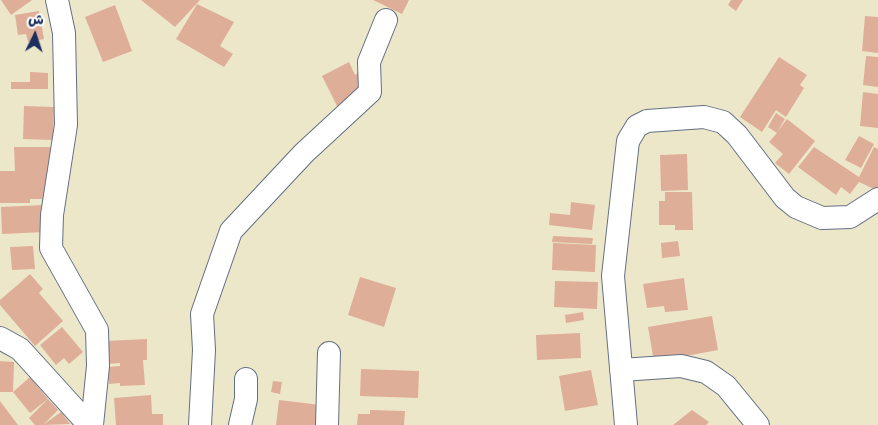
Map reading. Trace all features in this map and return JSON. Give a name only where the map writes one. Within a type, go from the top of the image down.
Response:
[{"type":"street","points":[[57,0],[64,33],[66,125],[52,215],[51,248],[97,330],[98,366],[91,425]]},
{"type":"street","points":[[200,425],[204,350],[202,314],[231,231],[304,153],[370,92],[369,62],[386,20]]},
{"type":"street","points":[[626,425],[613,276],[628,141],[633,130],[642,123],[704,116],[722,122],[737,135],[785,198],[808,214],[822,218],[850,218],[878,200]]},
{"type":"street","points":[[0,338],[20,349],[91,425]]},
{"type":"street","points":[[327,425],[329,353]]},
{"type":"street","points":[[621,370],[681,366],[706,372],[726,386],[758,425]]},
{"type":"street","points":[[240,425],[246,399],[246,379]]},
{"type":"building","points":[[1,0],[32,0],[11,15]]},
{"type":"building","points":[[141,0],[200,0],[175,27]]},
{"type":"building","points":[[373,0],[409,0],[402,14]]},
{"type":"building","points":[[731,0],[743,0],[736,11],[728,5]]},
{"type":"building","points":[[197,4],[234,22],[220,46],[233,54],[224,67],[176,39]]},
{"type":"building","points":[[115,5],[132,51],[103,62],[85,17]]},
{"type":"building","points":[[39,11],[44,39],[28,42],[26,34],[18,35],[15,15]]},
{"type":"building","points":[[865,16],[878,17],[878,53],[862,51]]},
{"type":"building","points":[[866,56],[878,57],[878,87],[863,85]]},
{"type":"building","points":[[779,57],[807,75],[800,85],[804,88],[786,117],[776,110],[762,132],[740,117]]},
{"type":"building","points":[[349,62],[355,75],[358,73],[370,96],[340,112],[322,76]]},
{"type":"building","points":[[30,72],[48,73],[48,89],[11,89],[11,82],[30,82]]},
{"type":"building","points":[[863,92],[878,94],[878,128],[860,126]]},
{"type":"building","points":[[24,106],[54,107],[53,140],[23,139]]},
{"type":"building","points":[[776,113],[785,119],[777,132],[787,119],[815,141],[789,174],[775,163],[783,154],[769,142],[777,133],[768,127]]},
{"type":"building","points":[[859,136],[874,144],[861,168],[845,160]]},
{"type":"building","points":[[14,147],[57,147],[57,199],[30,199],[30,203],[0,203],[0,171],[15,171]]},
{"type":"building","points":[[814,147],[859,177],[874,147],[878,149],[878,191],[859,182],[850,194],[841,187],[836,195],[798,167]]},
{"type":"building","points":[[687,154],[688,190],[661,191],[660,155]]},
{"type":"building","points":[[665,192],[692,192],[693,230],[675,230],[675,225],[659,225],[659,201],[665,201]]},
{"type":"building","points":[[571,202],[595,205],[592,230],[549,225],[550,213],[570,215]]},
{"type":"building","points":[[44,205],[45,232],[2,234],[1,207]]},
{"type":"building","points":[[553,236],[593,238],[592,244],[552,242]]},
{"type":"building","points":[[678,241],[680,256],[662,258],[661,243]]},
{"type":"building","points":[[553,243],[596,245],[595,272],[552,270]]},
{"type":"building","points":[[33,246],[35,269],[12,270],[10,247]]},
{"type":"building","points":[[30,274],[43,289],[39,293],[63,321],[35,346],[0,305],[0,300]]},
{"type":"building","points":[[360,277],[396,288],[384,327],[348,315]]},
{"type":"building","points":[[684,278],[688,310],[665,312],[664,306],[647,308],[643,284]]},
{"type":"building","points":[[555,281],[598,282],[597,309],[554,307]]},
{"type":"building","points":[[583,312],[584,320],[566,323],[565,315]]},
{"type":"building","points":[[712,316],[718,350],[654,362],[648,327]]},
{"type":"building","points":[[62,327],[83,352],[69,364],[64,358],[56,365],[40,345]]},
{"type":"building","points":[[580,333],[581,358],[537,360],[536,335]]},
{"type":"building","points":[[147,339],[147,360],[143,360],[145,385],[120,386],[120,383],[109,384],[108,367],[120,366],[120,363],[106,364],[105,341]]},
{"type":"building","points":[[0,361],[14,362],[13,392],[0,392]]},
{"type":"building","points":[[361,369],[419,371],[418,398],[360,396]]},
{"type":"building","points":[[591,370],[598,405],[565,411],[559,376]]},
{"type":"building","points":[[30,377],[48,399],[30,413],[13,392]]},
{"type":"building","points":[[273,381],[282,382],[280,394],[271,392]]},
{"type":"building","points":[[151,395],[152,414],[163,414],[163,425],[116,425],[114,398]]},
{"type":"building","points":[[48,399],[58,410],[43,425],[35,425],[29,418]]},
{"type":"building","points":[[279,400],[321,405],[319,425],[276,425]]},
{"type":"building","points":[[0,401],[18,425],[0,425]]},
{"type":"building","points":[[370,410],[405,411],[404,425],[357,425],[358,414],[370,414]]},
{"type":"building","points":[[692,410],[709,422],[706,425],[673,425]]},
{"type":"building","points":[[61,412],[70,424],[43,425]]}]
